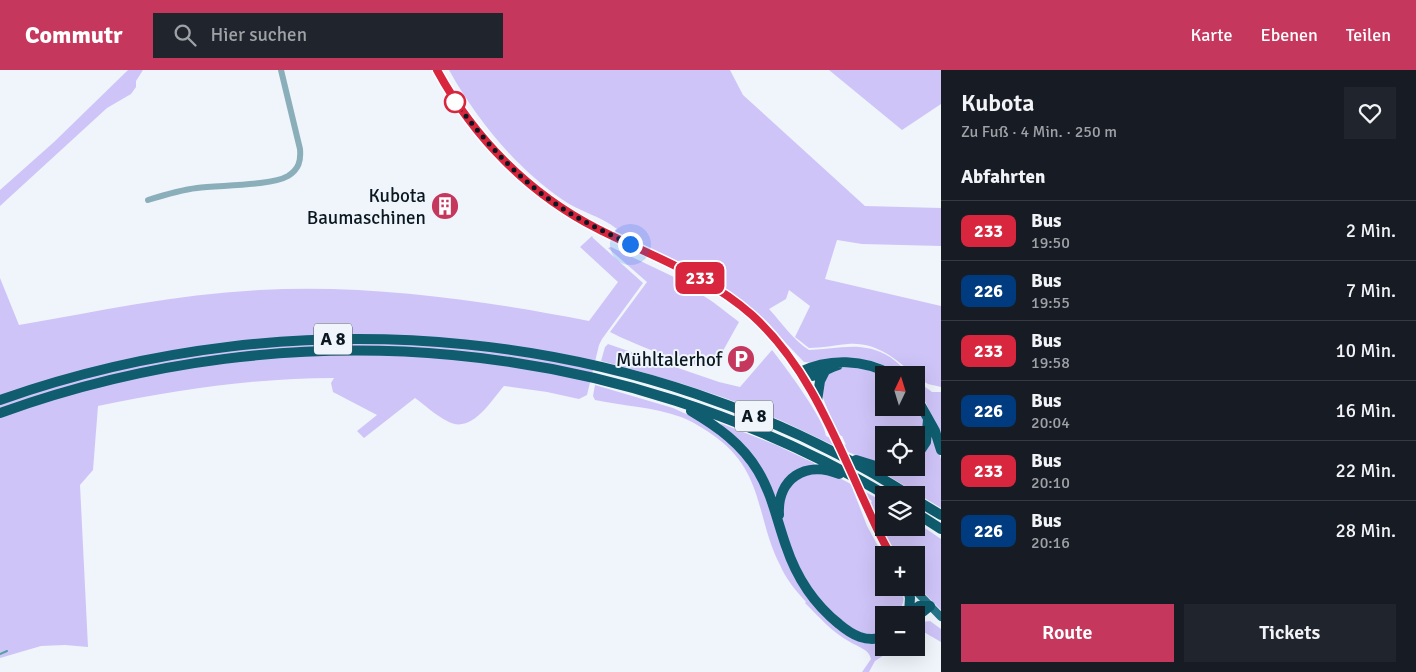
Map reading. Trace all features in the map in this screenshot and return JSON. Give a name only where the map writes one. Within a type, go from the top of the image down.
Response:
[{"type":"highway","name":"A 8","points":[[0,400],[92,371],[167,355],[212,348],[314,339],[407,339],[521,351],[615,370],[669,385],[788,430],[893,486]]},
{"type":"highway","name":"A 8","points":[[0,413],[98,382],[169,366],[213,359],[317,350],[404,350],[488,358],[585,375],[671,398],[786,443],[874,488]]},
{"type":"highway","points":[[849,363],[834,366],[813,376],[805,376],[800,372],[823,363],[840,362],[870,365],[875,367]]},
{"type":"highway","points":[[817,401],[820,381],[825,370]]},
{"type":"highway","points":[[671,398],[722,431],[747,455],[766,486],[794,566],[806,587],[834,620],[856,636],[875,638]]},
{"type":"highway","points":[[925,412],[935,431],[941,450]]},
{"type":"highway","points":[[925,444],[928,417]]},
{"type":"highway","points":[[836,454],[875,466]]},
{"type":"highway","points":[[779,524],[779,507],[782,491],[789,481],[802,472],[824,470],[874,488]]},
{"type":"highway","points":[[925,505],[941,515]]},
{"type":"highway","points":[[925,519],[941,529]]},
{"type":"highway","points":[[925,608],[930,606]]},
{"type":"main road","points":[[437,70],[456,103],[475,128],[510,167],[544,195],[596,228],[694,274],[725,294],[775,338],[800,372],[817,401],[887,546]]},
{"type":"main road","points":[[921,596],[941,617]]},
{"type":"street","points":[[148,200],[196,188],[280,180],[294,172],[300,162],[300,149],[281,70]]},
{"type":"shaded area","points":[[128,70],[143,70],[131,94],[107,108],[0,206],[0,190],[54,142]]},
{"type":"shaded area","points":[[449,70],[730,70],[743,95],[865,206],[941,208],[941,246],[862,244],[837,240],[825,279],[941,306],[941,387],[925,382],[925,366],[904,366],[892,357],[876,348],[848,344],[809,348],[795,337],[810,306],[789,290],[786,299],[769,309],[803,346],[809,350],[850,347],[870,349],[890,357],[900,366],[885,366],[877,362],[863,360],[821,363],[804,362],[755,311],[723,287],[696,270],[617,234],[615,230],[617,229],[611,225],[563,200],[545,187],[513,158],[498,141],[460,89]]},
{"type":"shaded area","points":[[829,70],[941,70],[941,104],[902,130]]},
{"type":"shaded area","points":[[592,236],[643,283],[602,339],[587,395],[579,399],[504,386],[479,415],[464,424],[456,424],[438,416],[415,398],[364,438],[357,431],[377,415],[333,392],[331,383],[334,378],[275,380],[215,386],[98,406],[93,470],[80,485],[88,647],[65,645],[41,646],[0,658],[0,278],[19,325],[199,295],[301,289],[342,289],[425,295],[507,306],[589,321],[618,282],[580,247]]},
{"type":"shaded area","points":[[611,247],[674,277],[713,302],[739,322],[714,367],[706,367],[679,360],[610,332],[647,282],[608,248]]},
{"type":"shaded area","points":[[608,344],[719,382],[740,387],[772,350],[812,406],[824,428],[826,436],[846,445],[842,436],[838,435],[821,393],[826,376],[834,371],[848,367],[861,368],[875,372],[875,416],[922,416],[926,429],[925,432],[925,426],[875,426],[875,462],[727,399],[601,361],[605,347]]},
{"type":"shaded area","points":[[595,385],[673,408],[708,424],[721,433],[756,472],[789,565],[857,641],[875,643],[875,656],[883,656],[875,661],[869,672],[862,672],[871,659],[866,651],[838,634],[826,624],[805,603],[791,585],[772,547],[751,481],[743,466],[732,452],[717,438],[691,421],[649,409],[595,400],[593,396]]},
{"type":"shaded area","points":[[925,387],[932,392],[941,392],[941,439],[926,403]]},
{"type":"shaded area","points":[[720,423],[776,445],[814,463],[815,466],[810,466],[777,501]]},
{"type":"shaded area","points":[[932,430],[941,459],[941,508],[925,498],[925,486],[905,486],[889,476],[925,476],[925,444]]},
{"type":"shaded area","points":[[806,473],[836,476],[875,497],[875,515],[869,503],[872,502],[871,500],[853,490],[867,526],[878,546],[875,546],[875,596],[903,596],[903,600],[902,606],[875,606],[875,634],[868,635],[852,629],[823,604],[809,584],[793,556],[783,524],[781,511],[785,491]]},
{"type":"shaded area","points":[[925,528],[941,539],[941,610],[925,594],[925,546],[891,546],[886,536],[925,536]]},
{"type":"shaded area","points":[[930,621],[941,629],[941,642],[925,633],[925,622]]},
{"type":"waterway","points":[[0,654],[7,651]]},
{"type":"bus line","name":"233","points":[[437,70],[456,103],[475,128],[510,167],[527,182],[563,208],[596,228],[694,274],[725,294],[775,338],[808,384],[886,546]]},
{"type":"place","name":"Kubota Baumaschinen","points":[[445,206]]},
{"type":"place","name":"Mühltalerhof","points":[[741,359]]},
{"type":"route","points":[[455,102],[498,154],[527,182],[563,208],[596,228],[630,244]]}]
